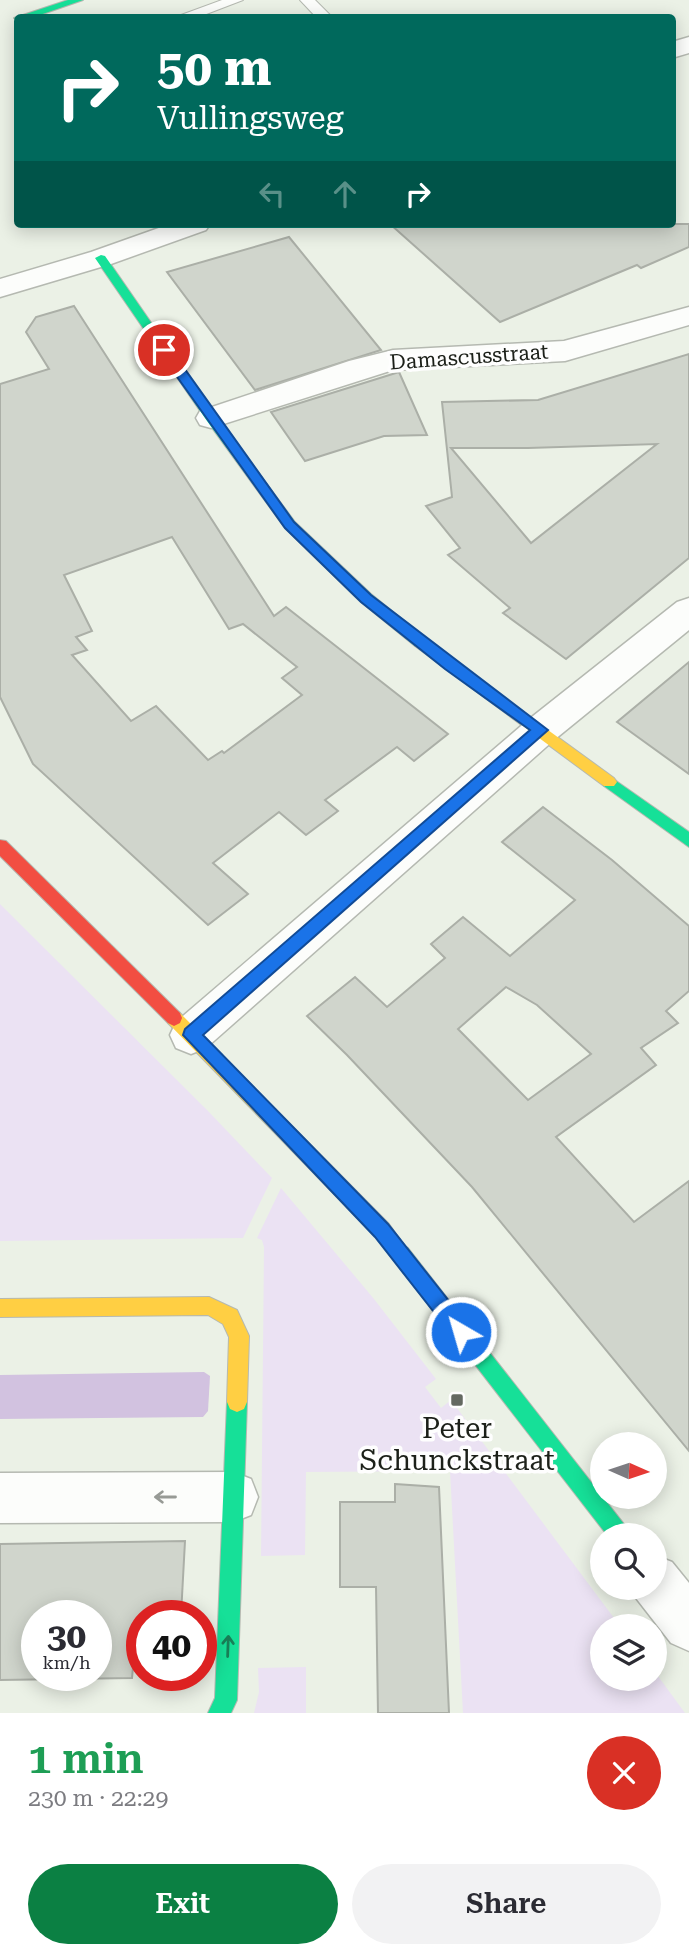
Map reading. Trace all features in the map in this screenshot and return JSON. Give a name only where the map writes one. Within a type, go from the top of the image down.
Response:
[{"type":"street","points":[[31,14],[78,0]]},
{"type":"street","points":[[0,288],[101,258],[185,228]]},
{"type":"street","points":[[101,258],[211,418],[290,525],[366,598],[450,666],[541,730],[689,841]]},
{"type":"street","name":"Damascusstraat","points":[[211,418],[360,368],[393,360],[565,351],[689,316]]},
{"type":"street","points":[[191,1035],[541,730],[689,611]]},
{"type":"street","points":[[0,846],[191,1035],[382,1230],[611,1523]]},
{"type":"street","points":[[0,1308],[209,1306],[230,1317],[239,1336],[226,1700],[219,1713]]},
{"type":"street","points":[[0,1498],[233,1497]]},
{"type":"street","points":[[667,1597],[689,1625]]},
{"type":"lane","points":[[192,14],[236,0]]},
{"type":"lane","points":[[307,0],[322,14]]},
{"type":"shaded area","points":[[0,904],[272,1178],[243,1238],[0,1241]]},
{"type":"shaded area","points":[[281,1188],[374,1299],[436,1379],[425,1387],[441,1408],[451,1400],[590,1586],[590,1600],[601,1600],[611,1614],[590,1614],[590,1691],[667,1691],[667,1688],[685,1713],[463,1713],[450,1471],[306,1472],[305,1555],[261,1556],[264,1247],[262,1240],[257,1238]]},
{"type":"shaded area","points":[[204,1372],[210,1376],[208,1411],[203,1417],[0,1419],[0,1375]]},
{"type":"shaded area","points":[[306,1667],[306,1713],[254,1713],[259,1692],[258,1668]]},
{"type":"building","points":[[676,224],[689,224],[689,247],[641,268],[637,265],[500,322],[394,228],[676,228]]},
{"type":"building","points":[[289,237],[381,350],[255,390],[167,272]]},
{"type":"building","points":[[74,306],[274,616],[286,607],[448,734],[414,761],[397,747],[325,800],[338,811],[306,835],[279,812],[213,863],[248,894],[208,925],[33,764],[0,697],[0,384],[49,369],[26,332],[36,317]],"holes":[[[172,537],[229,629],[243,624],[297,667],[282,678],[302,695],[224,753],[222,751],[208,760],[156,706],[131,721],[72,655],[87,650],[76,637],[92,631],[64,575]]]},
{"type":"building","points":[[689,354],[689,558],[566,659],[503,613],[510,608],[448,555],[460,548],[426,506],[452,497],[442,402],[538,400]],"holes":[[[657,444],[531,543],[451,448]]]},
{"type":"building","points":[[399,372],[427,435],[384,436],[305,461],[271,412]]},
{"type":"building","points":[[689,662],[689,774],[617,722]]},
{"type":"building","points":[[543,807],[612,860],[689,926],[689,991],[666,1011],[678,1023],[641,1048],[656,1065],[556,1137],[634,1222],[689,1181],[689,1451],[472,1187],[307,1016],[355,977],[387,1007],[445,958],[431,944],[463,917],[510,956],[575,900],[502,842]],"holes":[[[506,987],[537,1005],[591,1054],[528,1100],[458,1029]]]},
{"type":"building","points":[[395,1484],[439,1487],[449,1713],[378,1713],[376,1587],[340,1587],[340,1502],[395,1502]]},
{"type":"building","points":[[185,1541],[182,1600],[126,1600],[126,1678],[112,1678],[112,1600],[21,1600],[21,1680],[0,1680],[0,1544]]},
{"type":"traffic: fast","points":[[32,14],[78,0]]},
{"type":"traffic: fast","points":[[101,258],[211,418],[290,525],[366,598],[420,642]]},
{"type":"traffic: fast","points":[[609,782],[689,841]]},
{"type":"traffic: fast","points":[[401,1254],[611,1523]]},
{"type":"traffic: fast","points":[[219,1713],[226,1700],[237,1402]]},
{"type":"traffic: slow","points":[[420,642],[609,782]]},
{"type":"traffic: slow","points":[[174,1018],[382,1230],[401,1254]]},
{"type":"traffic: slow","points":[[0,1308],[209,1306],[230,1317],[239,1336],[237,1402]]},
{"type":"traffic: jam","points":[[0,846],[174,1018]]},
{"type":"place","name":"Peter Schunckstraat","points":[[457,1400]]},
{"type":"route","points":[[164,350],[290,525],[366,598],[450,666],[541,730],[191,1035],[382,1230],[461,1332]]}]
